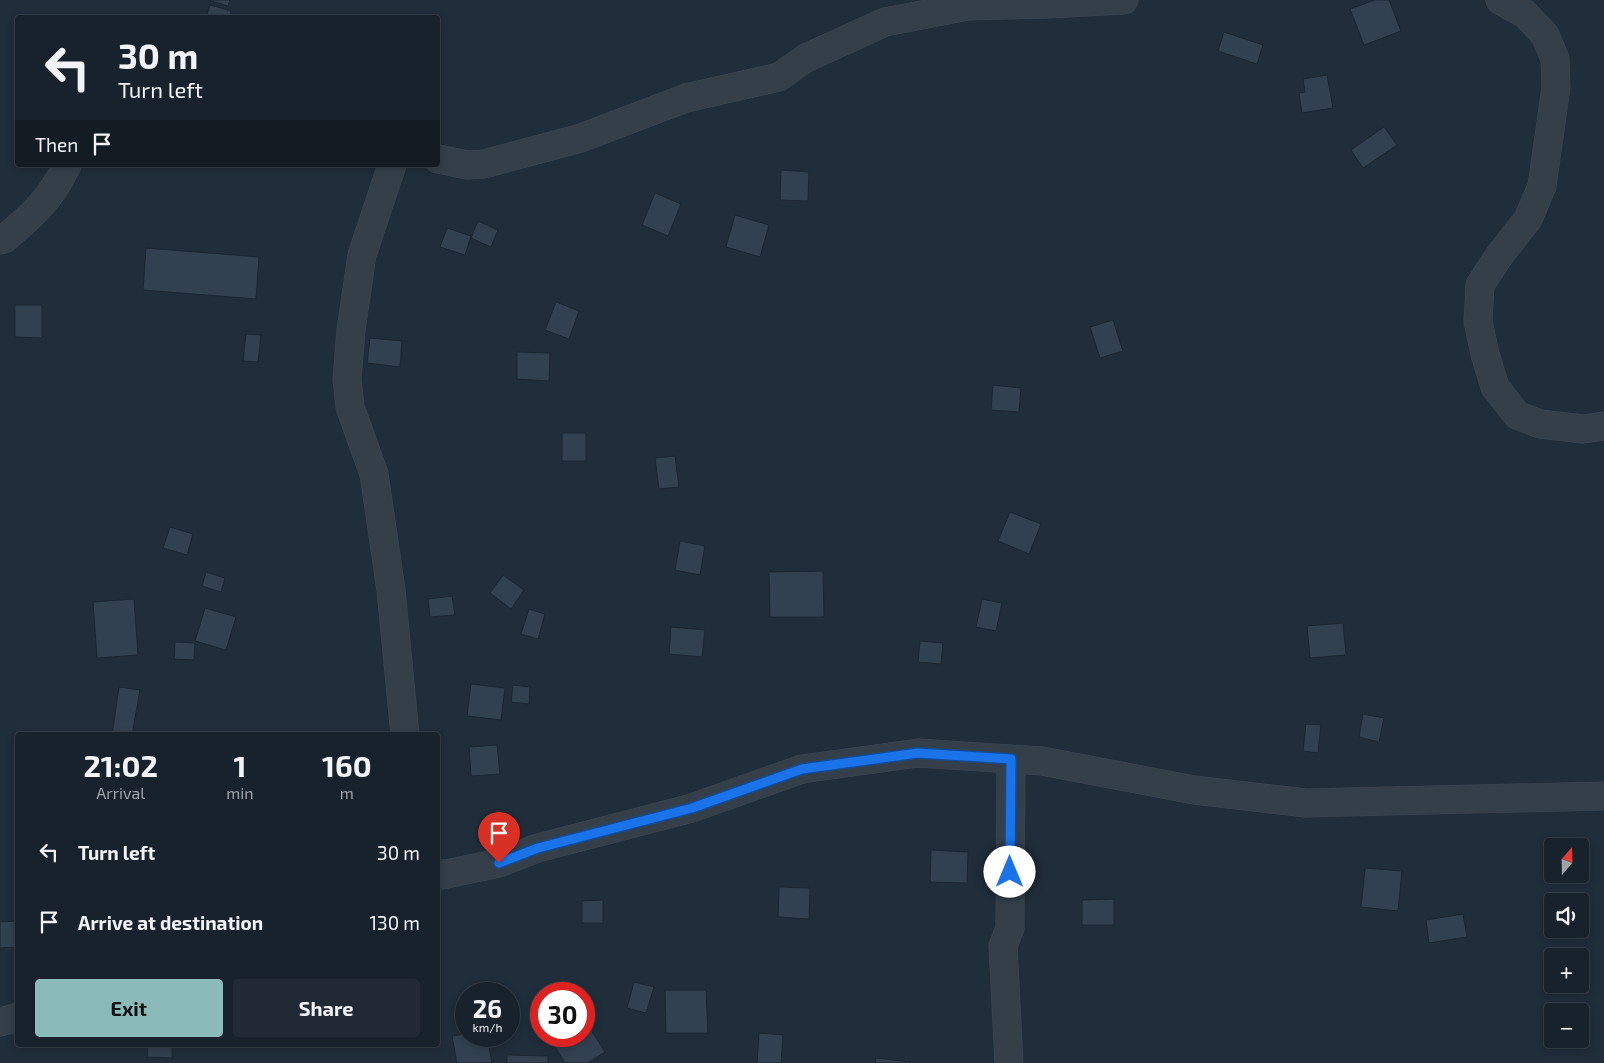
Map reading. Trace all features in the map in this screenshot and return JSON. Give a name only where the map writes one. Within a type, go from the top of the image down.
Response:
[{"type":"street","points":[[440,159],[467,165],[484,164],[581,138],[686,98],[779,77],[806,58],[885,22],[968,3],[1068,4],[1124,0]]},
{"type":"street","points":[[1500,0],[1525,14],[1545,35],[1555,59],[1556,87],[1542,186],[1528,219],[1499,256],[1480,285],[1478,321],[1485,354],[1495,387],[1517,415],[1540,424],[1582,429],[1604,426]]},
{"type":"street","points":[[0,240],[4,239],[29,218],[58,185],[66,167]]},
{"type":"street","points":[[391,167],[362,255],[351,330],[347,379],[350,407],[374,474],[391,590],[405,732]]},
{"type":"street","points":[[440,875],[499,863],[538,848],[692,808],[802,769],[918,753],[1042,761],[1194,790],[1306,803],[1604,796]]},
{"type":"street","points":[[1009,1063],[1003,946],[1010,928],[1011,759]]},
{"type":"street","points":[[0,1022],[15,1018]]},
{"type":"building","points":[[208,0],[230,0],[228,6]]},
{"type":"building","points":[[1375,0],[1389,0],[1401,31],[1364,45],[1350,9]]},
{"type":"building","points":[[210,5],[231,11],[230,15],[207,15]]},
{"type":"building","points":[[1224,32],[1263,45],[1257,64],[1218,51]]},
{"type":"building","points":[[1327,75],[1333,108],[1302,113],[1299,93],[1305,92],[1303,79]]},
{"type":"building","points":[[1384,127],[1397,145],[1363,168],[1351,150]]},
{"type":"building","points":[[781,170],[809,172],[808,201],[780,200]]},
{"type":"building","points":[[655,193],[681,204],[668,236],[642,225]]},
{"type":"building","points":[[735,215],[769,225],[760,257],[726,247]]},
{"type":"building","points":[[478,221],[498,230],[491,247],[471,238]]},
{"type":"building","points":[[447,228],[471,236],[465,255],[440,247]]},
{"type":"building","points":[[146,248],[259,257],[256,299],[143,290]]},
{"type":"building","points":[[556,302],[579,311],[569,339],[545,330]]},
{"type":"building","points":[[15,305],[42,305],[42,338],[15,337]]},
{"type":"building","points":[[1113,320],[1123,351],[1100,358],[1090,327]]},
{"type":"building","points":[[246,334],[261,335],[258,362],[243,361]]},
{"type":"building","points":[[370,338],[402,341],[400,367],[367,363]]},
{"type":"building","points":[[517,352],[550,353],[549,381],[517,379]]},
{"type":"building","points":[[993,385],[1021,388],[1019,412],[991,410]]},
{"type":"building","points":[[562,433],[586,433],[586,461],[562,461]]},
{"type":"building","points":[[675,456],[679,487],[659,489],[655,458]]},
{"type":"building","points":[[1010,512],[1041,524],[1029,554],[998,541]]},
{"type":"building","points":[[170,527],[193,534],[187,555],[163,548]]},
{"type":"building","points":[[680,541],[705,546],[700,575],[675,570]]},
{"type":"building","points":[[823,571],[824,617],[770,617],[769,572]]},
{"type":"building","points":[[206,572],[225,578],[221,592],[202,586]]},
{"type":"building","points":[[503,575],[524,590],[511,609],[490,593]]},
{"type":"building","points":[[452,596],[455,615],[430,617],[428,599]]},
{"type":"building","points":[[134,599],[138,655],[97,658],[93,602]]},
{"type":"building","points":[[982,599],[1002,603],[996,631],[976,627]]},
{"type":"building","points":[[205,608],[236,617],[226,650],[195,641]]},
{"type":"building","points":[[529,609],[545,614],[538,639],[521,634]]},
{"type":"building","points":[[1343,623],[1346,655],[1310,658],[1307,626]]},
{"type":"building","points":[[671,627],[705,630],[702,657],[669,654]]},
{"type":"building","points":[[920,641],[943,643],[941,664],[918,662]]},
{"type":"building","points":[[175,642],[195,643],[194,660],[174,659]]},
{"type":"building","points":[[471,684],[505,688],[501,720],[467,716]]},
{"type":"building","points":[[513,685],[530,687],[529,704],[511,702]]},
{"type":"building","points":[[119,687],[140,690],[133,732],[112,732]]},
{"type":"building","points":[[1363,714],[1384,718],[1379,742],[1359,737]]},
{"type":"building","points":[[1306,724],[1321,725],[1318,753],[1303,751]]},
{"type":"building","points":[[497,745],[500,774],[471,776],[469,747]]},
{"type":"building","points":[[931,850],[968,852],[967,883],[930,882]]},
{"type":"building","points":[[1365,868],[1402,871],[1398,911],[1361,907]]},
{"type":"building","points":[[779,887],[810,888],[809,919],[778,917]]},
{"type":"building","points":[[1114,899],[1114,925],[1082,925],[1082,900]]},
{"type":"building","points":[[603,900],[603,923],[582,923],[582,901]]},
{"type":"building","points":[[1463,914],[1467,937],[1429,943],[1426,920]]},
{"type":"building","points":[[15,921],[15,947],[0,948],[0,922]]},
{"type":"building","points":[[634,982],[654,987],[646,1013],[627,1008]]},
{"type":"building","points":[[665,990],[706,990],[708,1033],[666,1033]]},
{"type":"building","points":[[759,1033],[783,1035],[781,1063],[757,1063]]},
{"type":"building","points":[[452,1036],[455,1036],[455,1047],[489,1047],[492,1063],[457,1063]]},
{"type":"building","points":[[595,1036],[605,1052],[588,1063],[565,1063],[555,1047],[595,1047]]},
{"type":"building","points":[[148,1047],[172,1047],[172,1058],[147,1057]]},
{"type":"building","points":[[507,1055],[548,1056],[548,1063],[507,1063]]},
{"type":"building","points":[[876,1058],[910,1062],[910,1063],[875,1063]]},
{"type":"route","points":[[499,863],[538,848],[692,808],[802,769],[918,753],[1011,759],[1010,872]]}]
